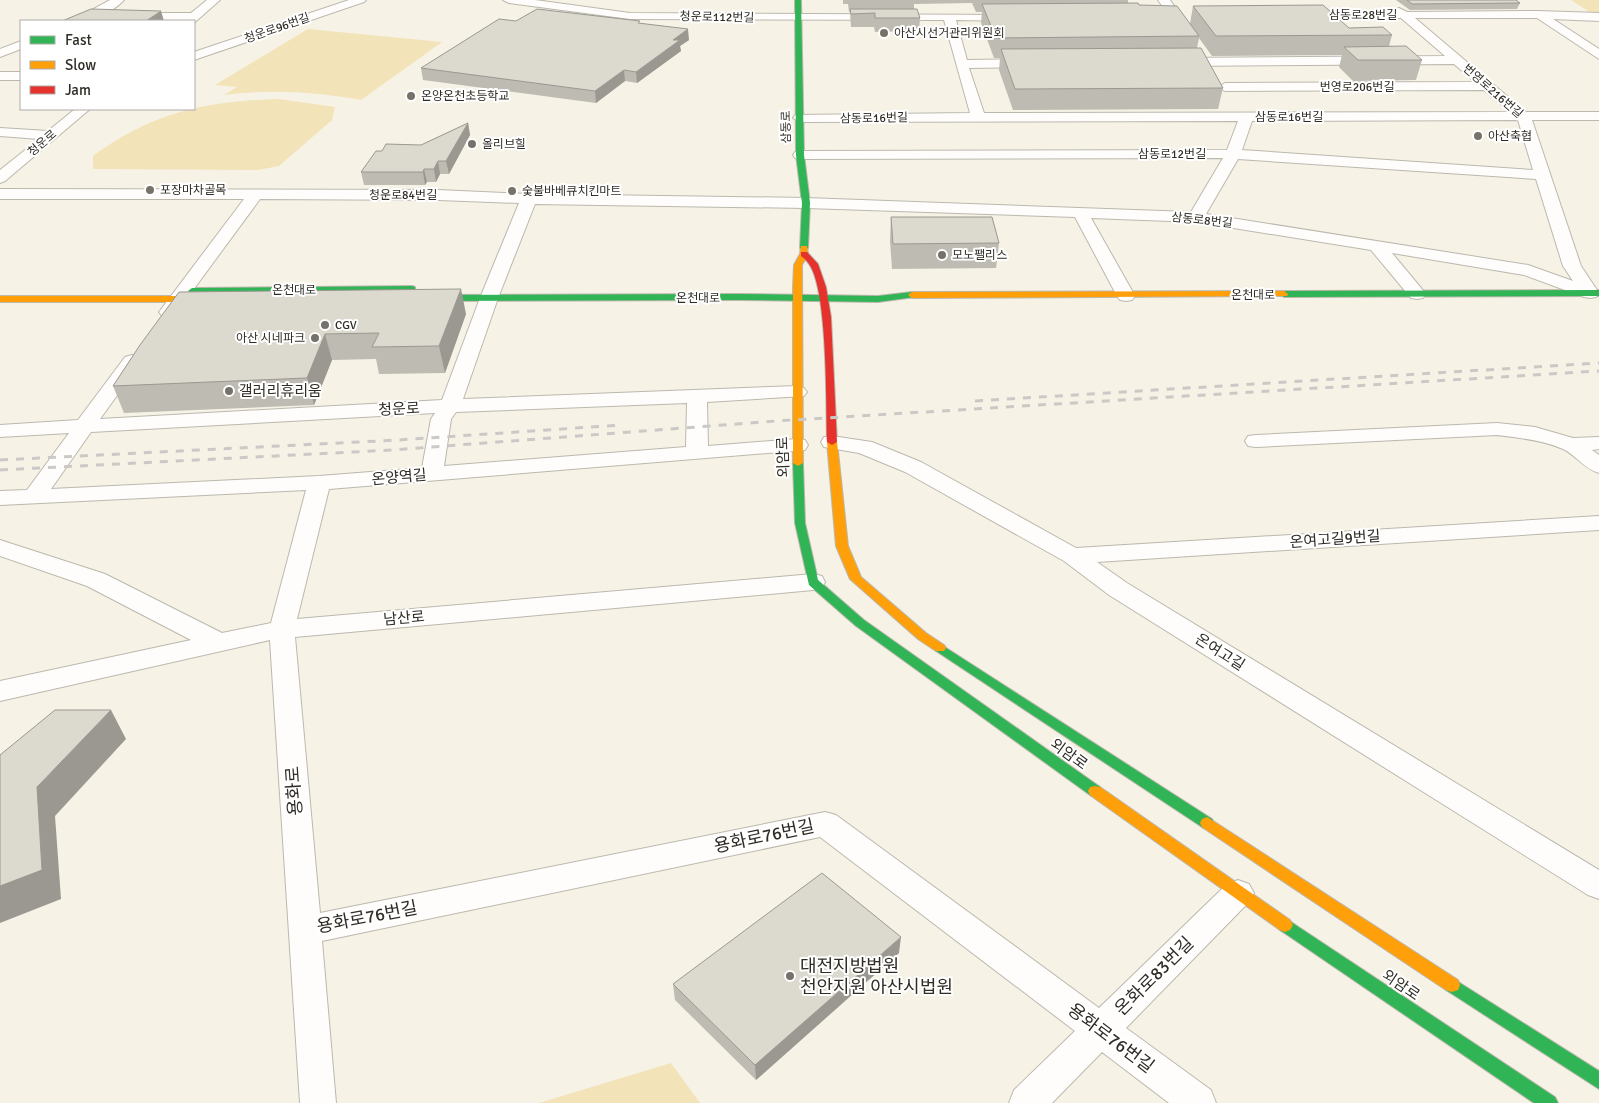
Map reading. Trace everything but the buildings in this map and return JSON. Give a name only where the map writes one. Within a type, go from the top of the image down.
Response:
[{"type":"main road","name":"삼동로","points":[[797,292],[798,265],[804,254],[806,204],[800,155],[798,0]]},
{"type":"main road","points":[[804,254],[814,264],[823,293]]},
{"type":"main road","name":"온천대로","points":[[0,299],[181,295],[823,293],[874,288],[907,295],[1126,296],[1594,293]]},
{"type":"main road","name":"온천대로","points":[[0,291],[181,295]]},
{"type":"main road","name":"외암로","points":[[797,292],[797,444],[800,523],[813,582],[860,622],[1238,893],[1549,1103]]},
{"type":"main road","name":"외암로","points":[[823,293],[827,323],[832,442],[842,546],[856,579],[922,636],[1599,1081]]},
{"type":"street","points":[[80,20],[118,0]]},
{"type":"street","points":[[92,15],[191,19],[214,0]]},
{"type":"street","name":"청운로96번길","points":[[195,56],[360,0]]},
{"type":"street","name":"청운로112번길","points":[[509,0],[638,12],[797,18]]},
{"type":"street","points":[[1164,0],[1247,117],[1233,154],[1196,217]]},
{"type":"street","name":"번영로216번길","points":[[1392,5],[1524,117],[1572,266],[1594,293]]},
{"type":"street","points":[[1525,5],[1599,55]]},
{"type":"street","name":"삼동로28번길","points":[[1295,15],[1540,15],[1599,17]]},
{"type":"street","points":[[950,17],[961,64],[978,117]]},
{"type":"street","points":[[797,18],[1028,17]]},
{"type":"street","points":[[0,53],[20,45]]},
{"type":"street","points":[[1158,62],[1457,60]]},
{"type":"street","points":[[1312,61],[1336,87]]},
{"type":"street","points":[[961,64],[1040,63]]},
{"type":"street","points":[[0,76],[20,76]]},
{"type":"street","name":"번영로206번길","points":[[1232,96],[1336,87],[1488,86]]},
{"type":"street","name":"청운로","points":[[0,178],[82,110]]},
{"type":"street","name":"삼동로16번길","points":[[800,118],[1599,116]]},
{"type":"street","points":[[0,132],[51,135]]},
{"type":"street","name":"삼동로12번길","points":[[800,155],[1233,154],[1542,175]]},
{"type":"street","name":"청운로84번길","points":[[0,194],[438,195],[529,199],[806,204]]},
{"type":"street","points":[[158,326],[255,195]]},
{"type":"street","points":[[432,474],[441,419],[450,406],[491,294],[529,199]]},
{"type":"street","name":"삼동로8번길","points":[[806,204],[1196,217],[1528,270],[1594,293]]},
{"type":"street","points":[[1081,214],[1126,296]]},
{"type":"street","points":[[1377,246],[1417,294]]},
{"type":"street","points":[[34,496],[141,349]]},
{"type":"street","name":"청운로","points":[[0,431],[450,406],[797,392]]},
{"type":"street","points":[[697,396],[697,452]]},
{"type":"street","points":[[1256,441],[1497,429],[1535,433],[1572,445],[1599,466]]},
{"type":"street","name":"온여고길","points":[[832,442],[864,447],[913,467],[1072,556],[1118,589],[1599,886]]},
{"type":"street","points":[[1572,445],[1599,443]]},
{"type":"street","name":"온양역길","points":[[0,498],[319,483],[797,444]]},
{"type":"street","name":"용화로","points":[[318,1103],[282,629],[319,483]]},
{"type":"street","name":"온여고길9번길","points":[[1072,556],[1599,523]]},
{"type":"street","points":[[0,548],[96,580],[219,643]]},
{"type":"street","name":"남산로","points":[[0,691],[282,629],[813,582]]},
{"type":"street","name":"용화로76번길","points":[[305,930],[825,824],[1198,1103]]},
{"type":"street","name":"온화로83번길","points":[[1027,1103],[1238,893]]},
{"type":"shaded area","points":[[1571,0],[1599,0],[1599,14],[1591,13]]},
{"type":"shaded area","points":[[308,29],[442,42],[361,100],[293,92],[224,95],[237,87],[215,85]]},
{"type":"shaded area","points":[[279,99],[335,107],[332,120],[279,166],[258,170],[93,169],[93,156],[115,141],[159,119],[204,106]]},
{"type":"shaded area","points":[[671,1063],[700,1103],[539,1103]]},
{"type":"railway","points":[[975,401],[1599,363]]},
{"type":"railway","points":[[0,470],[392,450],[776,421],[1599,371]]},
{"type":"railway","points":[[0,460],[398,440],[621,425]]},
{"type":"traffic: fast","points":[[798,0],[800,155],[806,203],[804,248]]},
{"type":"traffic: fast","points":[[192,291],[412,289]]},
{"type":"traffic: fast","points":[[1284,294],[1599,293]]},
{"type":"traffic: fast","points":[[426,298],[739,297],[878,299],[912,295]]},
{"type":"traffic: fast","points":[[798,463],[800,523],[813,582],[860,623],[1095,791]]},
{"type":"traffic: fast","points":[[940,648],[1207,823]]},
{"type":"traffic: fast","points":[[1285,925],[1549,1103]]},
{"type":"traffic: fast","points":[[1452,985],[1599,1081]]},
{"type":"traffic: slow","points":[[798,463],[797,287],[798,265],[804,254],[804,248]]},
{"type":"traffic: slow","points":[[912,295],[1284,294]]},
{"type":"traffic: slow","points":[[0,299],[211,299]]},
{"type":"traffic: slow","points":[[832,442],[842,546],[856,579],[922,636],[940,648]]},
{"type":"traffic: slow","points":[[1095,791],[1285,925]]},
{"type":"traffic: slow","points":[[1207,823],[1452,985]]},
{"type":"traffic: jam","points":[[804,254],[814,264],[822,287],[827,317],[832,442]]},
{"type":"place","name":"아산시선거관리위원회","points":[[884,33]]},
{"type":"place","name":"온양온천초등학교","points":[[411,96]]},
{"type":"place","name":"아산축협","points":[[1478,136]]},
{"type":"place","name":"올리브힐","points":[[472,144]]},
{"type":"place","name":"포장마차골목","points":[[150,190]]},
{"type":"place","name":"숯불바베큐치킨마트","points":[[512,191]]},
{"type":"place","name":"모노팰리스","points":[[942,255]]},
{"type":"place","name":"CGV","points":[[325,325]]},
{"type":"place","name":"아산 시네파크","points":[[315,338]]},
{"type":"place","name":"갤러리휴리움","points":[[229,391]]},
{"type":"place","name":"대전지방법원 천안지원 아산시법원","points":[[790,976]]}]
